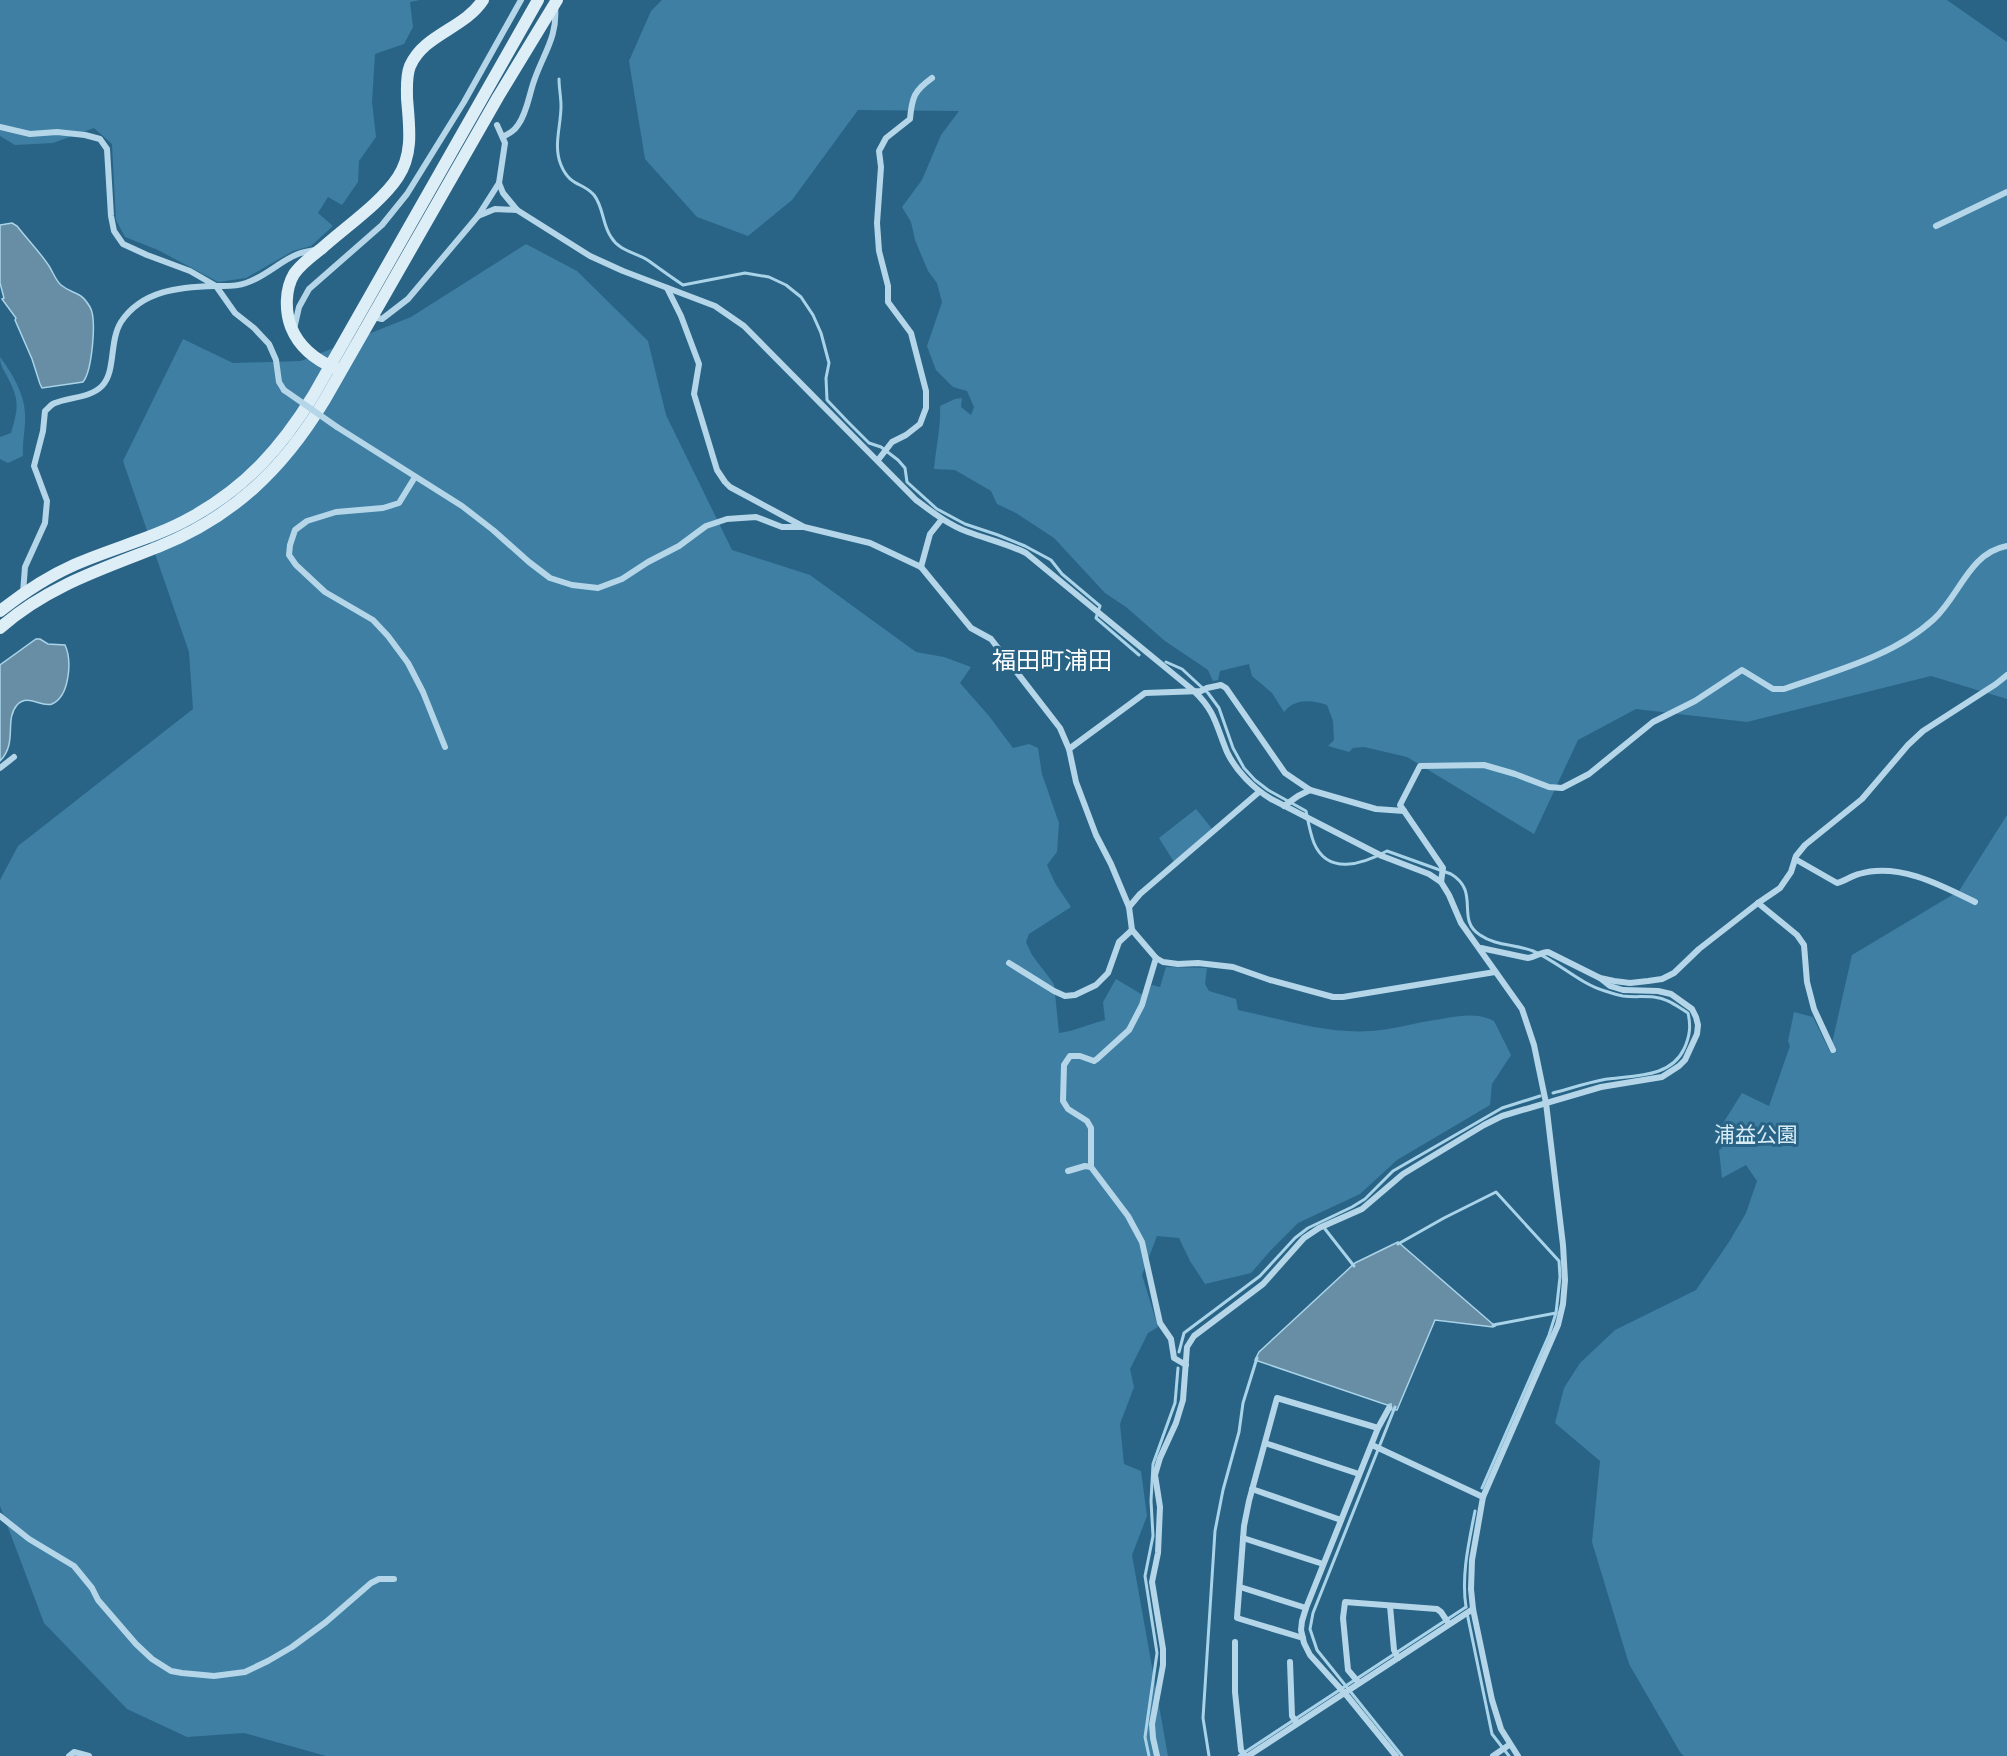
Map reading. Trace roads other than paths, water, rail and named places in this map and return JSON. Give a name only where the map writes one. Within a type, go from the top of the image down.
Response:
[{"type":"street","points":[[335,368],[312,356],[293,332],[287,307],[290,282],[302,265],[389,188],[404,165],[410,139],[406,85],[409,69],[422,48],[470,16],[483,0]]},
{"type":"street","points":[[293,332],[297,322],[298,307],[309,289],[388,218],[407,194],[466,103],[521,0]]},
{"type":"street","points":[[0,611],[186,534],[223,513],[253,490],[291,450],[308,427],[335,368],[538,0]]},
{"type":"street","points":[[335,368],[373,317],[556,1]]},
{"type":"street","points":[[504,136],[511,133],[520,123],[539,68],[550,46],[556,21],[556,1]]},
{"type":"street","points":[[878,460],[892,442],[920,424],[926,408],[926,391],[911,333],[888,302],[888,286],[879,252],[877,223],[881,167],[879,151],[886,138],[910,118],[912,99],[932,78]]},
{"type":"street","points":[[373,317],[382,319],[408,299],[478,216],[499,183],[504,158],[504,136],[497,124]]},
{"type":"street","points":[[0,127],[30,134],[57,132],[100,139],[107,149],[114,231],[123,243],[216,286],[235,313],[255,327],[269,344],[276,360],[279,382],[284,390],[337,427],[462,506],[550,578],[572,585],[598,588],[622,579],[679,546],[706,526],[727,519],[756,517],[782,527],[804,526]]},
{"type":"street","points":[[499,183],[503,193],[517,210],[590,256],[715,306],[744,326],[916,500],[942,519],[966,531],[1026,553],[1098,612],[1201,690],[1228,753],[1237,768],[1260,792],[1288,803],[1307,818],[1380,855],[1429,874],[1442,875]]},
{"type":"street","points":[[1936,226],[2007,192]]},
{"type":"street","points":[[478,216],[495,209],[517,210]]},
{"type":"street","points":[[0,628],[27,598],[25,567],[45,523],[47,501],[34,466],[45,411],[53,403],[84,396],[101,387],[110,374],[112,345],[121,323],[134,307],[160,292],[216,286],[232,287],[248,283],[297,254],[321,249]]},
{"type":"street","points":[[667,288],[681,316],[699,364],[694,393],[717,470],[725,482],[730,487],[804,526],[870,543],[921,567],[971,628],[991,639],[1060,728],[1069,749],[1076,782],[1096,836],[1111,864],[1129,907],[1132,930],[1156,958],[1163,962],[1178,964],[1198,963],[1233,967],[1270,980],[1343,997],[1496,972]]},
{"type":"street","points":[[415,477],[399,503],[383,508],[336,512],[307,521],[295,530],[289,555],[296,565],[325,592],[373,620],[388,636],[408,663],[423,692],[445,747]]},
{"type":"street","points":[[921,567],[930,534],[942,519]]},
{"type":"street","points":[[1518,1756],[1505,1748],[1469,1611],[1472,1560],[1484,1497],[1544,1362],[1563,1304],[1565,1280],[1563,1245],[1546,1103],[1529,1027],[1522,1009],[1481,948],[1461,923],[1442,875],[1400,805],[1420,766],[1484,765],[1549,787],[1562,788],[1589,774],[1653,722],[1695,701],[1742,670],[1773,689],[1784,689],[1875,655],[1911,638],[1936,618],[1978,560],[1995,548],[2007,546]]},
{"type":"street","points":[[1600,978],[1630,982],[1662,979],[1688,962],[1700,949],[1786,882],[1795,859],[1805,845],[1862,799],[1908,745],[1923,731],[2007,675]]},
{"type":"street","points":[[1069,749],[1145,693],[1201,690],[1221,685],[1226,688],[1285,773],[1310,790],[1376,809],[1404,811]]},
{"type":"street","points":[[0,768],[14,757]]},
{"type":"street","points":[[1288,803],[1310,790]]},
{"type":"street","points":[[1129,907],[1140,894],[1260,792]]},
{"type":"street","points":[[1795,859],[1837,883],[1858,874],[1876,871],[1898,873],[1922,878],[1975,902]]},
{"type":"street","points":[[1758,903],[1797,934],[1804,945],[1807,982],[1814,1009],[1833,1050]]},
{"type":"street","points":[[1009,963],[1054,991],[1065,996],[1075,995],[1096,985],[1108,973],[1119,942],[1132,930]]},
{"type":"street","points":[[1157,1756],[1152,1724],[1163,1657],[1152,1582],[1158,1553],[1160,1507],[1155,1475],[1184,1400],[1187,1347],[1194,1336],[1263,1284],[1304,1238],[1319,1228],[1362,1209],[1403,1174],[1484,1125],[1502,1116],[1601,1087],[1662,1077],[1671,1073],[1685,1060],[1697,1034],[1698,1025],[1692,1010],[1671,994],[1658,991],[1623,990],[1610,986],[1600,978],[1552,953],[1544,952],[1528,958],[1481,948]]},
{"type":"street","points":[[1156,958],[1142,1005],[1129,1030],[1094,1061],[1080,1056],[1070,1056],[1064,1065],[1063,1101],[1068,1109],[1087,1121],[1091,1128],[1090,1167],[1136,1229],[1142,1242],[1160,1323],[1171,1339],[1174,1358],[1186,1365]]},
{"type":"street","points":[[1068,1171],[1085,1166],[1090,1167]]},
{"type":"street","points":[[1303,1638],[1238,1618],[1243,1538],[1252,1489],[1277,1398],[1378,1428]]},
{"type":"street","points":[[1389,1408],[1359,1474],[1302,1621],[1303,1638],[1310,1655],[1395,1756]]},
{"type":"street","points":[[1265,1443],[1359,1474]]},
{"type":"street","points":[[1373,1445],[1484,1497]]},
{"type":"street","points":[[1252,1489],[1341,1520]]},
{"type":"street","points":[[0,1516],[29,1539],[74,1566],[92,1588],[98,1600],[136,1644],[152,1659],[171,1671],[182,1673],[214,1677],[245,1672],[292,1647],[326,1622],[371,1582],[379,1579],[394,1579]]},
{"type":"street","points":[[1243,1538],[1323,1564]]},
{"type":"street","points":[[1240,1587],[1306,1608]]},
{"type":"street","points":[[1357,1681],[1348,1670],[1343,1618],[1346,1602],[1437,1609],[1447,1621]]},
{"type":"street","points":[[1390,1606],[1396,1655]]},
{"type":"street","points":[[1234,1642],[1235,1692],[1245,1755],[1342,1691],[1352,1688],[1357,1681],[1447,1621],[1469,1611]]},
{"type":"street","points":[[1290,1662],[1296,1721]]},
{"type":"street","points":[[1493,1756],[1505,1748]]},
{"type":"street","points":[[69,1756],[74,1752],[89,1756]]},
{"type":"waterway","points":[[559,79],[561,106],[558,151],[561,165],[572,181],[594,195],[600,205],[608,232],[619,246],[649,261],[683,285],[745,273],[769,277],[786,285],[801,297],[813,315],[821,333],[829,363],[826,378],[827,400],[847,421],[869,443],[881,447],[898,460],[905,468],[907,482],[937,509],[965,524],[1025,546],[1051,560],[1062,574],[1100,606],[1096,618],[1139,655]]},
{"type":"waterway","points":[[1166,662],[1182,669],[1208,693],[1219,708],[1233,748],[1244,768],[1255,780],[1306,811],[1314,843],[1328,860],[1337,863],[1357,863],[1387,851],[1451,874],[1460,881],[1465,889],[1469,921],[1473,929],[1486,939],[1533,951],[1596,988],[1623,996],[1663,999],[1688,1013],[1689,1031],[1686,1044],[1678,1059],[1669,1066],[1649,1074],[1602,1080],[1553,1093]]},
{"type":"waterway","points":[[1179,1352],[1184,1333],[1260,1276],[1295,1238],[1308,1228],[1365,1199],[1393,1171],[1502,1108],[1540,1096]]},
{"type":"waterway","points":[[1398,1244],[1496,1192],[1559,1261],[1560,1277],[1556,1313],[1549,1335],[1482,1488]]},
{"type":"waterway","points":[[1325,1229],[1354,1266]]},
{"type":"waterway","points":[[1493,1325],[1556,1313]]},
{"type":"waterway","points":[[1209,1756],[1203,1718],[1215,1531],[1223,1490],[1239,1432],[1243,1403],[1257,1358]]},
{"type":"waterway","points":[[1149,1756],[1145,1737],[1157,1653],[1145,1576],[1153,1536],[1151,1501],[1153,1464],[1175,1403],[1178,1368]]},
{"type":"waterway","points":[[1395,1407],[1313,1613],[1310,1629],[1317,1650],[1402,1756]]},
{"type":"waterway","points":[[1466,1607],[1465,1571],[1475,1511]]},
{"type":"waterway","points":[[1239,1756],[1466,1607]]},
{"type":"waterway","points":[[1467,1613],[1492,1734],[1509,1756]]},
{"type":"district","name":"福田町浦田","points":[[1052,661]]},
{"type":"park label","name":"浦益公園","points":[[1756,1135]]}]
